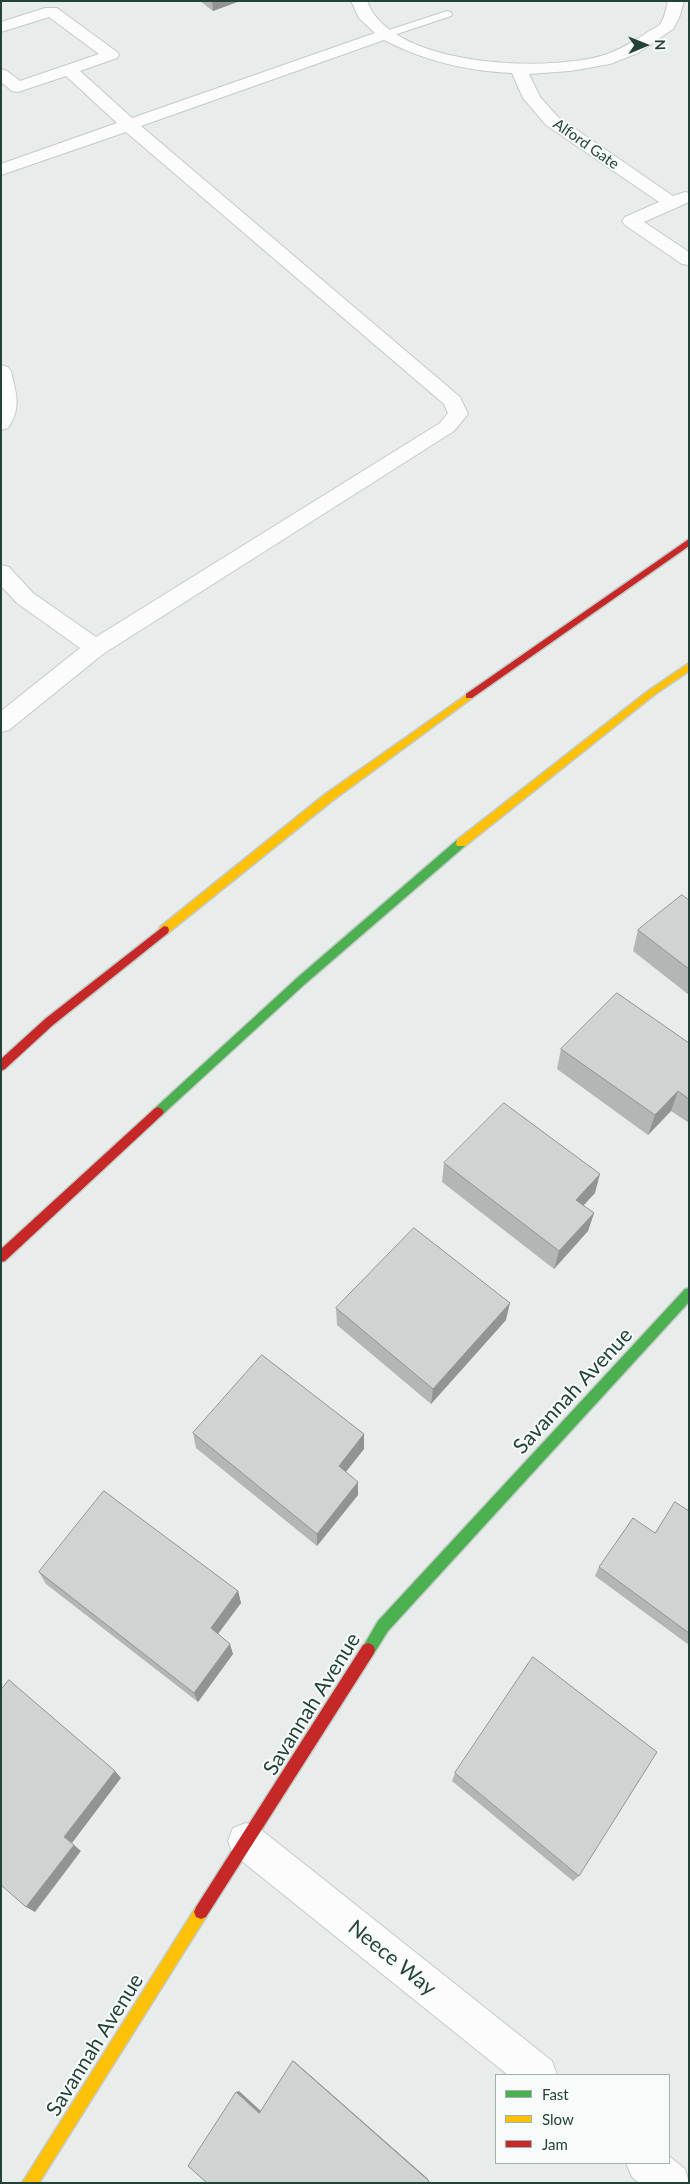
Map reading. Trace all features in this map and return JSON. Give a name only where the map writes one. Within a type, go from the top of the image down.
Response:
[{"type":"main road","points":[[1,1066],[49,1022],[328,798],[531,651],[689,542]]},
{"type":"main road","points":[[1,1257],[316,968],[462,842],[651,693],[689,666]]},
{"type":"main road","name":"Savannah Avenue","points":[[30,2183],[383,1626],[689,1293]]},
{"type":"street","points":[[358,1],[365,15],[387,34],[408,46],[450,60],[482,67],[519,69],[568,67],[602,60],[632,50],[667,26],[676,1]]},
{"type":"street","points":[[1,27],[50,11],[111,55],[18,88],[1,74]]},
{"type":"street","points":[[1,170],[387,34]]},
{"type":"street","points":[[1,724],[95,648],[447,427],[458,414],[453,401],[128,125],[68,69]]},
{"type":"street","name":"Alford Gate","points":[[519,69],[526,92],[537,107],[552,121],[672,203]]},
{"type":"street","points":[[689,196],[631,222],[689,260]]},
{"type":"street","points":[[1,371],[8,404],[1,424]]},
{"type":"street","points":[[1,572],[25,598],[95,648]]},
{"type":"street","name":"Neece Way","points":[[246,1841],[537,2074]]},
{"type":"street","points":[[647,2164],[671,2183]]},
{"type":"lane","points":[[387,34],[447,14]]},
{"type":"building","points":[[682,895],[689,900],[689,969],[638,930]]},
{"type":"building","points":[[617,993],[689,1043],[689,1099],[678,1091],[655,1115],[561,1049]]},
{"type":"building","points":[[504,1103],[600,1174],[576,1200],[594,1213],[559,1251],[444,1163]]},
{"type":"building","points":[[414,1228],[510,1303],[433,1389],[336,1308]]},
{"type":"building","points":[[262,1355],[364,1434],[339,1466],[358,1482],[317,1534],[193,1433]]},
{"type":"building","points":[[104,1491],[238,1591],[211,1628],[230,1644],[194,1693],[39,1572]]},
{"type":"building","points":[[675,1502],[689,1511],[689,1633],[599,1567],[633,1518],[655,1533]]},
{"type":"building","points":[[533,1657],[657,1752],[579,1876],[455,1773]]},
{"type":"building","points":[[9,1680],[115,1771],[64,1837],[74,1845],[26,1907],[1,1885],[1,1690]]},
{"type":"building","points":[[293,2061],[429,2181],[428,2183],[207,2183],[188,2166],[236,2092],[259,2113]]},
{"type":"traffic: fast","points":[[158,1112],[301,981],[461,843]]},
{"type":"traffic: fast","points":[[368,1650],[383,1626],[689,1293]]},
{"type":"traffic: slow","points":[[461,843],[651,693],[689,666]]},
{"type":"traffic: slow","points":[[164,930],[328,798],[469,696]]},
{"type":"traffic: slow","points":[[30,2183],[201,1912]]},
{"type":"traffic: jam","points":[[469,696],[689,542]]},
{"type":"traffic: jam","points":[[1,1066],[49,1022],[164,930]]},
{"type":"traffic: jam","points":[[1,1257],[158,1112]]},
{"type":"traffic: jam","points":[[201,1912],[368,1650]]}]
